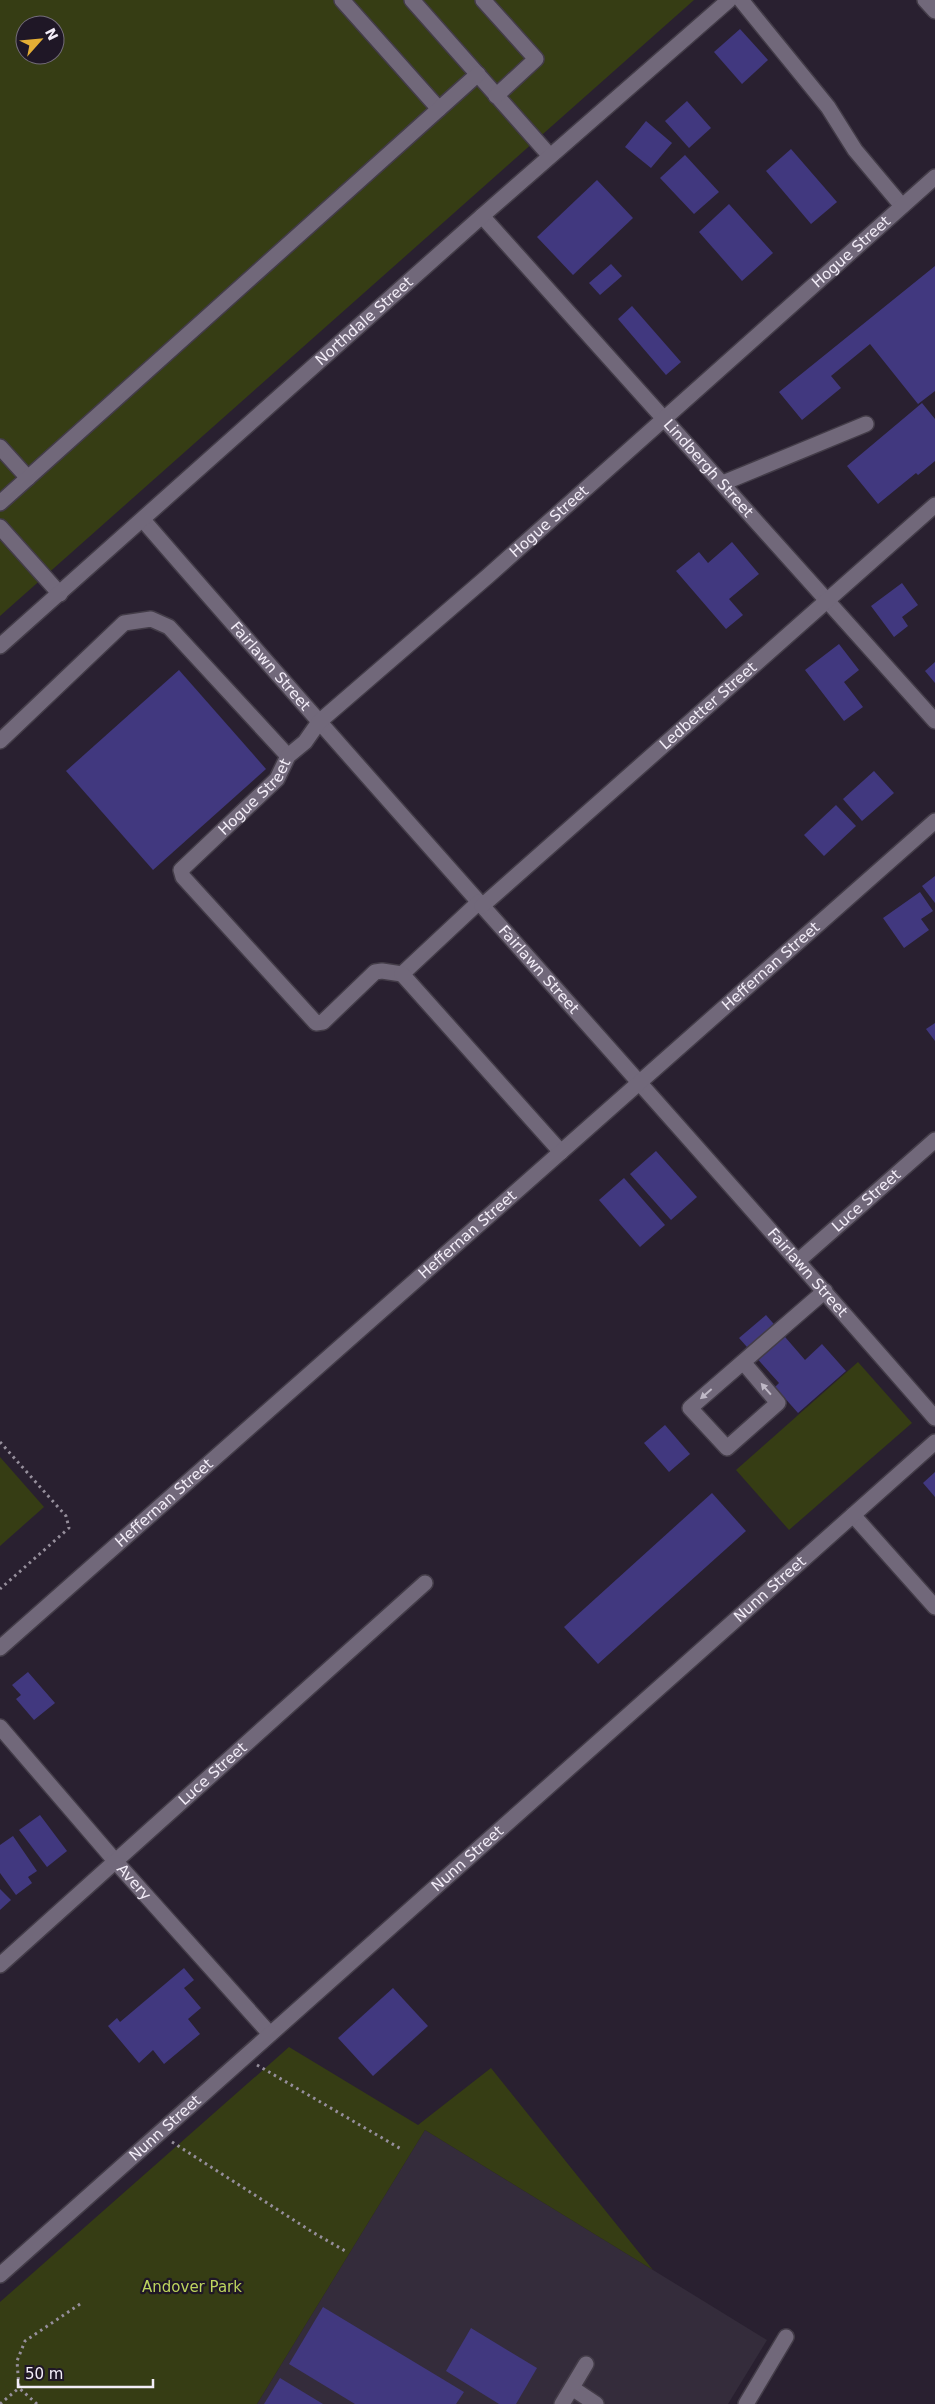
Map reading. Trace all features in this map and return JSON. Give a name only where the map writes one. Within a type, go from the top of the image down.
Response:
[{"type":"street","points":[[342,0],[439,109]]},
{"type":"street","points":[[412,0],[550,156]]},
{"type":"street","points":[[483,0],[536,58],[496,96]]},
{"type":"street","name":"Northdale Street","points":[[0,646],[482,216],[729,0]]},
{"type":"street","points":[[741,0],[828,107],[854,150],[902,206]]},
{"type":"street","points":[[925,0],[935,11]]},
{"type":"street","points":[[0,503],[478,74]]},
{"type":"street","name":"Hogue Street","points":[[402,974],[382,971],[375,972],[323,1022],[316,1023],[182,877],[181,870],[277,779],[288,756],[305,742],[319,722],[488,576],[935,177]]},
{"type":"street","name":"Lindbergh Street","points":[[482,216],[935,721]]},
{"type":"street","points":[[723,483],[866,424]]},
{"type":"street","points":[[0,447],[28,478]]},
{"type":"street","name":"Ledbetter Street","points":[[402,974],[935,505]]},
{"type":"street","name":"Fairlawn Street","points":[[143,520],[319,722],[825,1291],[935,1418]]},
{"type":"street","points":[[0,527],[60,594]]},
{"type":"street","points":[[0,741],[124,623],[151,619],[169,627],[288,756]]},
{"type":"street","name":"Heffernan Street","points":[[0,1648],[935,821]]},
{"type":"street","points":[[402,974],[560,1152]]},
{"type":"street","name":"Luce Street","points":[[798,1261],[935,1140]]},
{"type":"street","points":[[743,1362],[778,1403],[727,1448],[690,1408],[743,1362],[825,1291]]},
{"type":"street","name":"Nunn Street","points":[[0,2275],[935,1442]]},
{"type":"street","points":[[853,1515],[935,1607]]},
{"type":"street","name":"Luce Street","points":[[0,1965],[426,1583]]},
{"type":"street","name":"Avery","points":[[0,1727],[116,1862],[270,2034]]},
{"type":"street","points":[[746,2404],[786,2337]]},
{"type":"street","points":[[562,2404],[586,2364]]},
{"type":"street","points":[[572,2388],[596,2404]]},
{"type":"path","points":[[0,1442],[66,1516],[69,1528],[0,1590]]},
{"type":"path","points":[[244,2058],[401,2149]]},
{"type":"path","points":[[159,2133],[236,2184],[347,2252]]},
{"type":"path","points":[[37,2404],[18,2388],[17,2361],[25,2341],[83,2302]]},
{"type":"path","points":[[0,2404],[18,2388]]},
{"type":"shaded area","points":[[425,2130],[767,2340],[728,2404],[257,2404]]},
{"type":"green space","points":[[0,0],[694,0],[0,616]]},
{"type":"green space","points":[[858,1362],[912,1423],[789,1530],[736,1470]]},
{"type":"green space","points":[[0,1457],[44,1507],[0,1546]]},
{"type":"green space","name":"Andover Park","points":[[289,2047],[418,2125],[491,2068],[653,2270],[425,2130],[257,2404],[0,2404],[0,2302]]},
{"type":"building","points":[[740,29],[768,60],[742,84],[714,52]]},
{"type":"building","points":[[687,101],[711,128],[689,148],[665,121]]},
{"type":"building","points":[[646,121],[672,143],[651,168],[625,147]]},
{"type":"building","points":[[791,149],[837,202],[811,224],[766,171]]},
{"type":"building","points":[[685,155],[719,192],[694,214],[660,178]]},
{"type":"building","points":[[597,180],[633,218],[573,275],[537,237]]},
{"type":"building","points":[[729,204],[773,253],[742,281],[699,232]]},
{"type":"building","points":[[611,264],[622,276],[600,295],[589,283]]},
{"type":"building","points":[[935,266],[935,391],[918,404],[870,344],[831,376],[841,388],[802,420],[779,392]]},
{"type":"building","points":[[632,306],[681,362],[666,375],[618,319]]},
{"type":"building","points":[[922,403],[935,419],[935,461],[918,475],[916,473],[878,504],[847,466]]},
{"type":"building","points":[[732,542],[759,574],[729,599],[743,615],[726,629],[676,571],[699,552],[708,563]]},
{"type":"building","points":[[902,583],[918,605],[902,617],[908,626],[894,637],[871,606]]},
{"type":"building","points":[[839,644],[859,670],[844,682],[863,707],[844,721],[805,670]]},
{"type":"building","points":[[935,662],[935,683],[925,671]]},
{"type":"building","points":[[179,670],[266,769],[153,870],[66,771]]},
{"type":"building","points":[[874,771],[894,793],[862,821],[843,799]]},
{"type":"building","points":[[836,805],[856,826],[824,856],[804,835]]},
{"type":"building","points":[[935,876],[935,903],[922,886]]},
{"type":"building","points":[[920,892],[933,911],[921,919],[929,930],[904,948],[883,918]]},
{"type":"building","points":[[935,1023],[935,1041],[926,1029]]},
{"type":"building","points":[[656,1151],[697,1197],[671,1220],[630,1174]]},
{"type":"building","points":[[624,1178],[665,1225],[640,1247],[599,1200]]},
{"type":"building","points":[[766,1315],[805,1360],[822,1344],[846,1371],[798,1413],[775,1387],[779,1383],[739,1338]]},
{"type":"building","points":[[665,1425],[690,1454],[669,1472],[644,1443]]},
{"type":"building","points":[[935,1472],[935,1497],[923,1483]]},
{"type":"building","points":[[712,1493],[746,1531],[598,1664],[564,1627]]},
{"type":"building","points":[[28,1672],[55,1703],[34,1720],[16,1699],[21,1695],[12,1685]]},
{"type":"building","points":[[40,1815],[67,1851],[47,1867],[19,1830]]},
{"type":"building","points":[[13,1836],[37,1871],[28,1877],[32,1883],[16,1895],[0,1873],[0,1845]]},
{"type":"building","points":[[0,1889],[11,1900],[0,1910]]},
{"type":"building","points":[[184,1968],[194,1980],[184,1988],[201,2008],[188,2019],[200,2034],[164,2064],[153,2050],[139,2063],[108,2026],[117,2018],[120,2022]]},
{"type":"building","points":[[393,1988],[428,2026],[373,2076],[338,2038]]},
{"type":"building","points":[[323,2307],[464,2392],[456,2404],[355,2404],[289,2364]]},
{"type":"building","points":[[471,2328],[537,2368],[516,2404],[499,2404],[446,2371]]},
{"type":"building","points":[[280,2378],[323,2404],[264,2404]]}]
